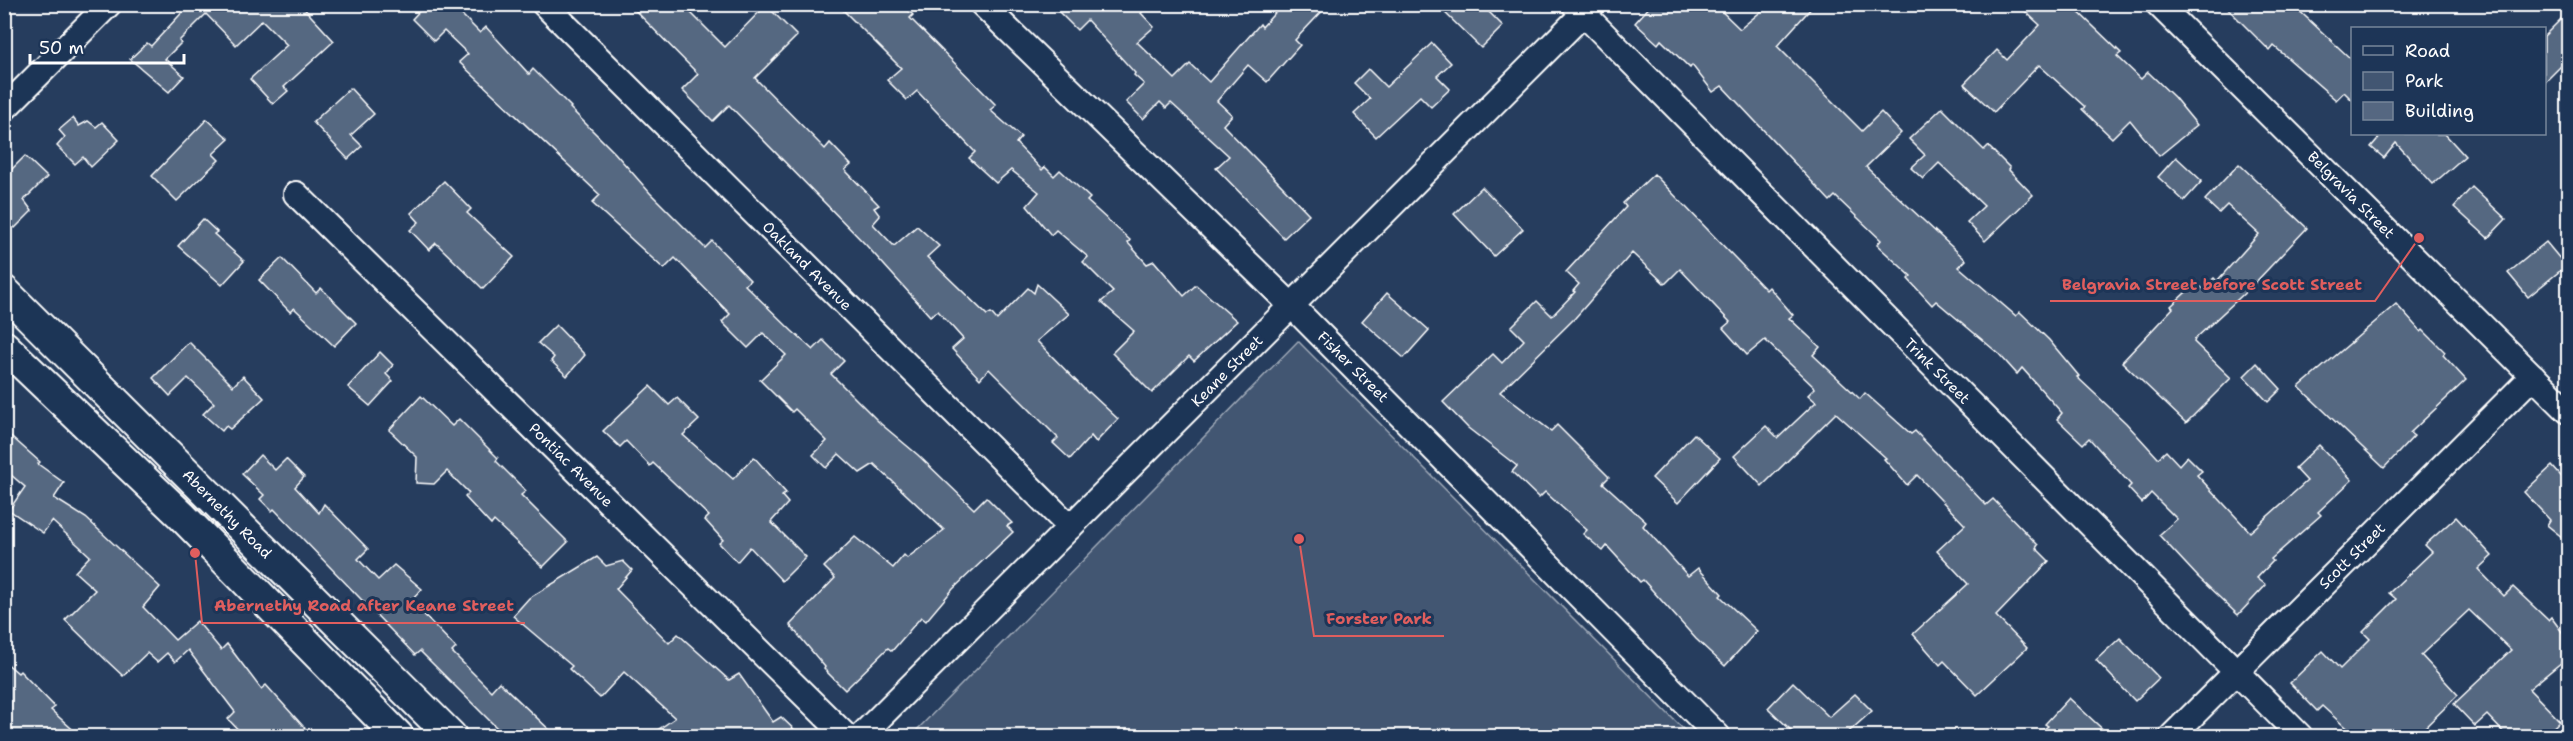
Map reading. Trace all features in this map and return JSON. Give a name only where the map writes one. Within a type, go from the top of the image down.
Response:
[{"type":"main road","name":"Abernethy Road","points":[[4,291],[451,736]]},
{"type":"main road","points":[[4,346],[181,515],[398,736]]},
{"type":"street","points":[[4,109],[109,4]]},
{"type":"street","name":"Oakland Avenue","points":[[544,4],[1070,527]]},
{"type":"street","name":"Fisher Street","points":[[982,4],[1292,306],[1718,736]]},
{"type":"street","name":"Belgravia Street","points":[[2158,4],[2568,411]]},
{"type":"street","name":"Keane Street","points":[[861,736],[1292,306],[1584,8]]},
{"type":"street","name":"Trink Street","points":[[1584,8],[2300,736]]},
{"type":"street","name":"Pontiac Avenue","points":[[296,194],[846,736]]},
{"type":"street","name":"Scott Street","points":[[2172,736],[2533,376]]},
{"type":"green space","points":[[1298,341],[1690,736],[911,736]]},
{"type":"building","points":[[190,4],[300,4],[334,41],[284,87],[288,91],[273,104],[250,79],[287,45],[262,20],[236,45],[206,14],[165,59],[184,76],[169,92],[130,59],[147,43],[151,46]]},
{"type":"building","points":[[426,4],[451,4],[480,33],[486,27],[529,74],[533,69],[571,107],[650,193],[705,248],[712,241],[750,280],[745,285],[792,331],[813,350],[823,340],[844,361],[831,374],[881,424],[918,455],[974,509],[986,497],[1012,523],[1007,526],[1013,532],[953,589],[926,621],[921,617],[892,651],[888,648],[845,690],[824,669],[825,667],[790,625],[835,578],[824,567],[855,537],[893,568],[904,555],[907,558],[944,530],[874,464],[860,473],[839,454],[826,468],[813,455],[827,441],[795,409],[792,412],[760,380],[786,355],[763,333],[748,348],[722,322],[730,314],[675,258],[664,269],[592,203],[600,195],[459,62],[468,54],[444,31],[434,41],[412,19]]},
{"type":"building","points":[[629,4],[682,4],[725,47],[766,5],[797,36],[755,78],[825,149],[830,143],[851,165],[845,170],[879,205],[874,208],[880,216],[873,224],[894,246],[917,226],[939,246],[927,257],[987,315],[991,313],[997,320],[1028,288],[1034,293],[1037,284],[1069,314],[1037,341],[1088,393],[1118,419],[1096,442],[1091,436],[1070,459],[1053,443],[1058,438],[989,369],[980,379],[952,349],[963,339],[938,311],[930,316],[866,245],[729,105],[713,121],[682,90],[698,74]]},
{"type":"building","points":[[837,4],[902,4],[913,15],[910,18],[996,105],[990,110],[1021,137],[1016,143],[1042,170],[1045,167],[1054,176],[1060,170],[1090,198],[1087,201],[1130,240],[1128,243],[1147,264],[1154,261],[1184,296],[1196,285],[1237,321],[1194,361],[1189,356],[1152,393],[1112,353],[1134,331],[1101,302],[1113,292],[1083,262],[1088,257],[1056,230],[1051,235],[1027,206],[1039,192],[1011,170],[996,183],[969,158],[975,152],[917,91],[907,100],[887,80],[901,68]]},
{"type":"building","points":[[1051,4],[1150,4],[1141,13],[1154,27],[1137,42],[1175,79],[1190,64],[1209,82],[1260,24],[1262,27],[1283,4],[1329,4],[1295,40],[1300,45],[1267,82],[1248,65],[1217,101],[1232,115],[1223,125],[1309,214],[1284,238],[1216,168],[1229,156],[1171,103],[1166,108],[1160,102],[1143,119],[1126,102],[1144,84],[1087,20],[1077,30]]},
{"type":"building","points":[[1436,4],[1481,4],[1503,26],[1481,48]]},
{"type":"building","points":[[1652,4],[1714,4],[1740,29],[1770,4],[1815,4],[1777,46],[1862,131],[1881,112],[1901,133],[1866,167],[1966,260],[1959,267],[2016,316],[2020,312],[2049,340],[2079,376],[2077,377],[2126,423],[2158,458],[2166,451],[2179,465],[2187,456],[2202,471],[2197,475],[2250,532],[2307,481],[2295,468],[2319,445],[2352,480],[2318,512],[2321,515],[2271,559],[2273,561],[2257,578],[2266,585],[2238,615],[2159,535],[2177,519],[2151,493],[2142,503],[2128,488],[2131,485],[2089,438],[2083,444],[2057,419],[2062,413],[2022,368],[2017,374],[1999,354],[1936,301],[1932,305],[1908,279],[1911,276],[1877,245],[1881,240],[1835,196],[1830,201],[1722,86],[1713,92],[1692,65],[1690,68],[1661,40],[1658,44],[1635,23]]},
{"type":"building","points":[[2017,4],[2070,4],[2121,53],[2117,56],[2141,79],[2148,72],[2174,97],[2197,125],[2159,156],[2130,120],[2112,138],[2082,109],[2085,107],[2039,65],[1994,112],[1964,84],[1997,50],[2007,60],[2040,25]]},
{"type":"building","points":[[2223,4],[2292,4],[2351,59],[2351,99],[2344,92],[2336,100],[2274,46],[2270,51]]},
{"type":"building","points":[[2568,12],[2568,59],[2546,81],[2546,34]]},
{"type":"building","points":[[1432,43],[1451,63],[1437,76],[1450,89],[1431,107],[1420,96],[1376,137],[1354,114],[1370,99],[1354,83],[1368,69],[1386,87]]},
{"type":"building","points":[[350,88],[374,114],[351,135],[362,146],[348,159],[313,122]]},
{"type":"building","points":[[1942,108],[1984,150],[1988,146],[2033,195],[1985,241],[1967,222],[1984,206],[1939,163],[1923,179],[1911,168],[1925,155],[1909,139]]},
{"type":"building","points":[[73,118],[79,126],[88,121],[96,127],[102,122],[119,140],[91,167],[83,157],[75,164],[57,146],[65,137],[59,130]]},
{"type":"building","points":[[207,119],[229,139],[213,154],[219,160],[177,201],[152,176]]},
{"type":"building","points":[[2381,135],[2446,135],[2465,156],[2433,184],[2396,143],[2384,158],[2371,147]]},
{"type":"building","points":[[25,156],[47,177],[24,200],[32,211],[15,228],[4,219],[4,177]]},
{"type":"building","points":[[2176,157],[2202,181],[2184,201],[2158,177]]},
{"type":"building","points":[[2239,164],[2307,228],[2251,287],[2195,339],[2194,342],[2231,378],[2186,423],[2122,362],[2173,308],[2171,306],[2197,282],[2202,289],[2214,278],[2217,281],[2259,234],[2227,205],[2219,213],[2205,200]]},
{"type":"building","points":[[1654,174],[1766,290],[1769,287],[1793,315],[1789,318],[1820,347],[1813,355],[1860,399],[1865,393],[1911,434],[1915,431],[1986,505],[1993,499],[2038,545],[2036,548],[2049,561],[1996,616],[2027,648],[1977,695],[1944,661],[1940,665],[1913,634],[1968,584],[1937,551],[1965,525],[1917,475],[1907,485],[1884,459],[1886,458],[1836,413],[1762,486],[1734,456],[1766,426],[1778,438],[1816,402],[1808,395],[1815,388],[1765,340],[1747,355],[1723,328],[1730,322],[1680,269],[1665,284],[1632,253],[1575,318],[1500,392],[1551,431],[1557,425],[1609,477],[1603,483],[1646,522],[1643,526],[1688,576],[1698,568],[1722,594],[1720,596],[1757,631],[1725,666],[1696,639],[1643,580],[1640,582],[1607,546],[1603,551],[1583,534],[1587,530],[1545,492],[1539,498],[1512,472],[1517,466],[1468,428],[1443,402],[1493,354],[1502,363],[1524,340],[1511,327],[1537,301],[1552,316],[1575,292],[1573,291],[1579,284],[1566,272],[1626,207],[1623,203]]},
{"type":"building","points":[[444,181],[471,209],[467,213],[514,257],[483,289],[436,243],[429,250],[410,230],[419,222],[411,213]]},
{"type":"building","points":[[1482,187],[1523,229],[1494,256],[1454,214]]},
{"type":"building","points":[[2472,187],[2506,219],[2488,238],[2454,207]]},
{"type":"building","points":[[203,219],[217,232],[214,234],[244,261],[222,285],[178,246]]},
{"type":"building","points":[[2546,242],[2566,266],[2528,297],[2508,273]]},
{"type":"building","points":[[282,258],[316,293],[321,288],[356,323],[334,346],[294,308],[290,312],[259,280]]},
{"type":"building","points":[[1387,293],[1429,330],[1404,358],[1362,321]]},
{"type":"building","points":[[2396,304],[2421,332],[2423,330],[2445,352],[2443,355],[2466,380],[2410,433],[2414,436],[2384,468],[2299,387]]},
{"type":"building","points":[[556,325],[585,355],[567,376],[551,361],[554,357],[538,343]]},
{"type":"building","points":[[189,342],[233,386],[243,376],[264,398],[230,429],[226,426],[222,431],[203,414],[214,403],[188,378],[170,396],[153,378]]},
{"type":"building","points":[[380,352],[393,365],[386,374],[393,381],[370,406],[348,387]]},
{"type":"building","points":[[2257,363],[2281,389],[2268,402],[2244,376]]},
{"type":"building","points":[[650,386],[669,405],[677,398],[699,420],[683,435],[733,479],[754,457],[786,493],[782,496],[788,503],[771,522],[806,557],[782,581],[750,547],[737,562],[719,543],[723,540],[705,520],[709,516],[653,463],[650,466],[626,441],[620,447],[603,431]]},
{"type":"building","points":[[421,396],[452,426],[459,419],[498,458],[496,461],[526,491],[521,495],[568,542],[543,567],[494,521],[491,525],[465,497],[469,493],[447,471],[434,484],[416,483],[417,457],[389,430]]},
{"type":"building","points":[[4,430],[40,462],[38,464],[64,483],[54,498],[86,518],[160,587],[143,607],[175,640],[197,621],[221,650],[227,644],[261,689],[266,685],[312,736],[244,736],[228,719],[235,712],[188,650],[175,662],[167,653],[157,662],[147,653],[123,676],[65,620],[95,590],[75,572],[90,556],[52,521],[43,533],[9,510],[25,487],[4,469]]},
{"type":"building","points":[[1694,434],[1720,458],[1678,503],[1652,478]]},
{"type":"building","points":[[260,455],[275,470],[286,459],[304,477],[295,487],[319,513],[324,504],[368,549],[358,559],[378,580],[394,565],[422,589],[411,601],[456,648],[452,652],[491,691],[499,682],[556,736],[505,736],[420,651],[415,655],[274,509],[272,511],[260,499],[264,495],[242,474]]},
{"type":"building","points":[[2552,466],[2568,484],[2568,542],[2547,525],[2550,520],[2524,492]]},
{"type":"building","points":[[2456,517],[2492,556],[2478,569],[2504,596],[2513,587],[2548,620],[2551,617],[2568,640],[2568,657],[2529,689],[2560,721],[2544,736],[2507,736],[2487,715],[2475,726],[2454,704],[2511,650],[2469,610],[2421,655],[2458,695],[2416,736],[2355,736],[2322,706],[2317,711],[2290,683],[2323,651],[2340,669],[2370,639],[2363,632],[2396,599],[2389,593],[2432,552],[2425,545]]},
{"type":"building","points":[[597,557],[606,566],[623,561],[632,570],[616,589],[669,643],[678,634],[729,680],[739,674],[773,722],[781,717],[801,736],[649,736],[675,718],[624,672],[600,698],[569,669],[572,666],[513,616],[529,598]]},
{"type":"building","points":[[2120,638],[2159,678],[2135,701],[2096,660]]},
{"type":"building","points":[[4,661],[18,673],[20,671],[55,707],[51,710],[80,736],[16,736],[4,724]]},
{"type":"building","points":[[1793,682],[1829,717],[1855,694],[1872,711],[1844,736],[1797,736],[1768,708]]},
{"type":"building","points":[[2069,698],[2110,736],[2035,736],[2048,726],[2045,724]]},
{"type":"place","name":"Belgravia Street before Scott Street","points":[[2419,238]]},
{"type":"place","name":"Forster Park","points":[[1299,539]]},
{"type":"place","name":"Abernethy Road after Keane Street","points":[[195,553]]}]
